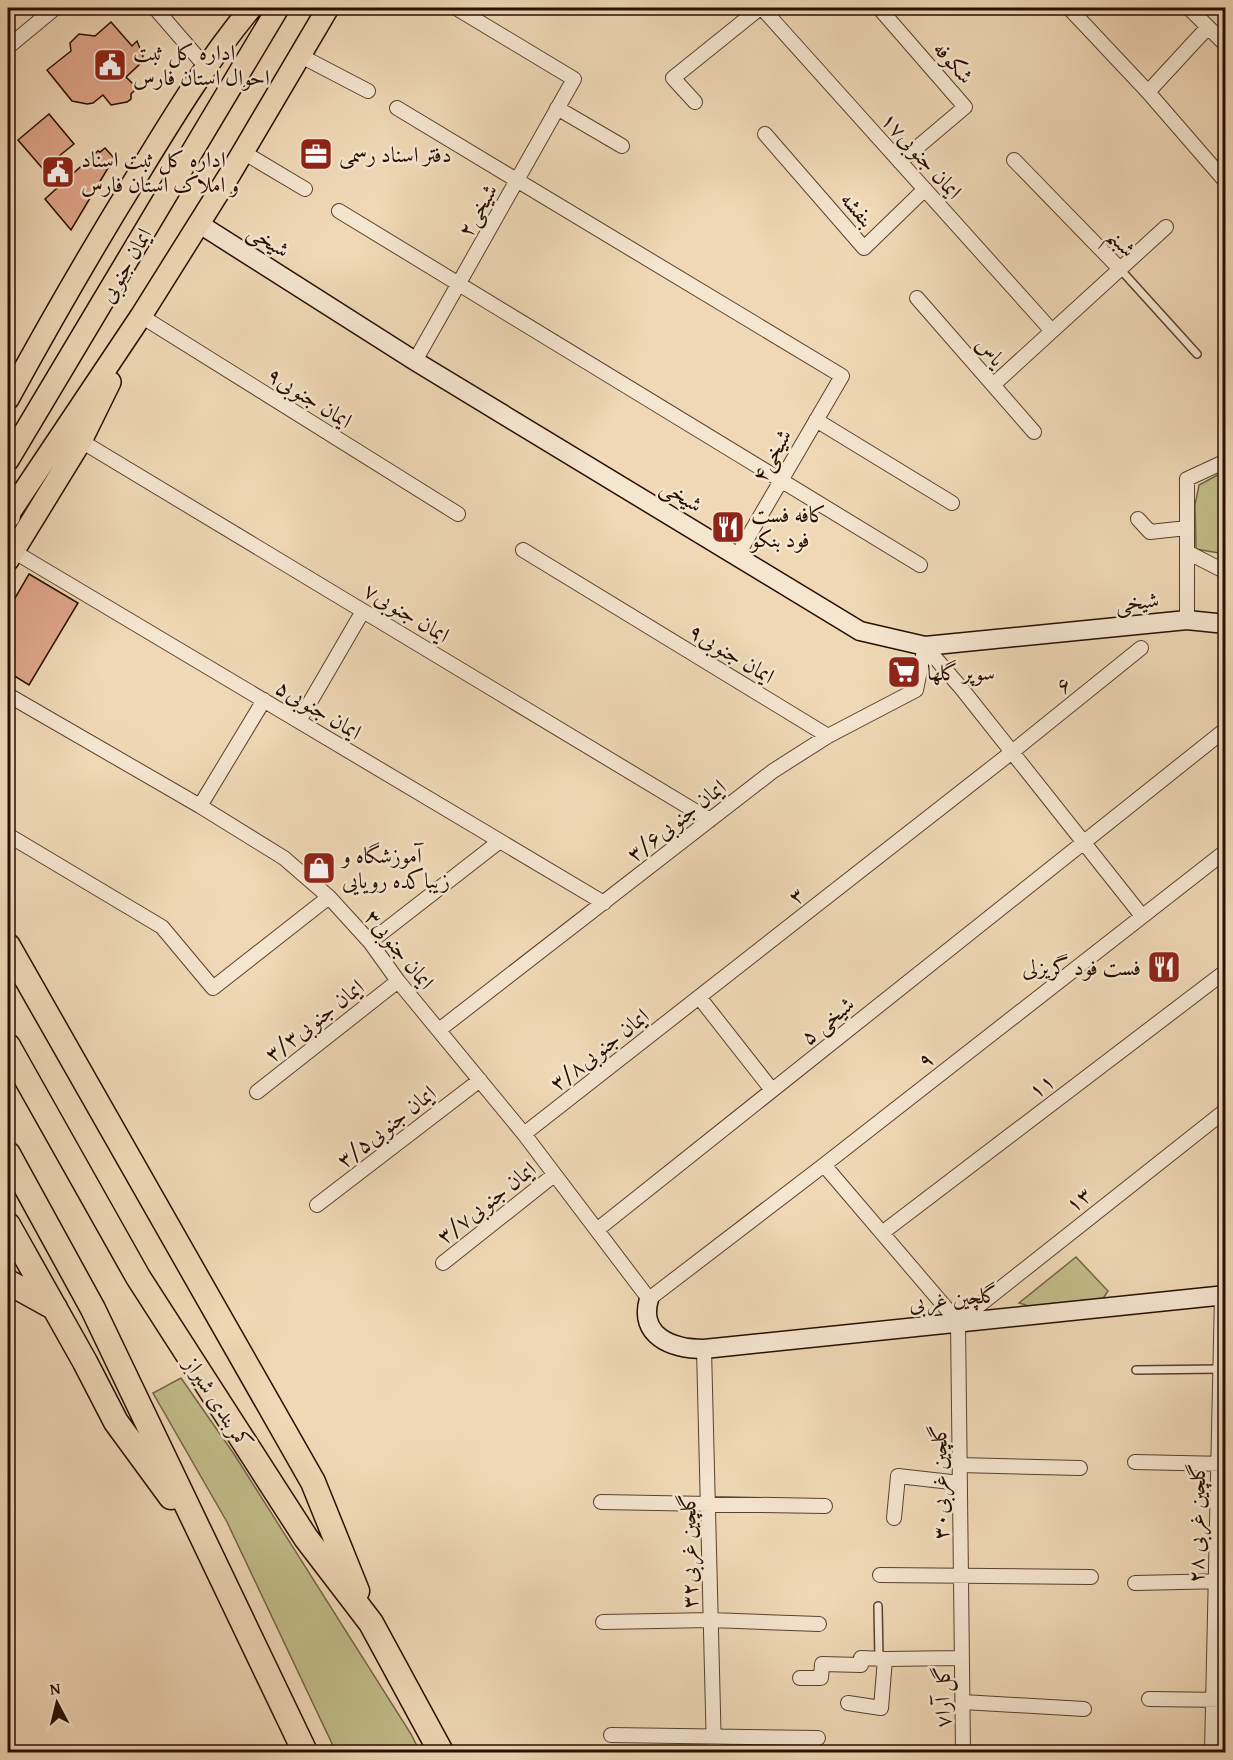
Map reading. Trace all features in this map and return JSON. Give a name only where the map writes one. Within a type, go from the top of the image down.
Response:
[{"type":"highway","points":[[8,946],[313,1482],[371,1623]]},
{"type":"highway","name":"کمربندی شیراز","points":[[8,1046],[138,1276],[306,1538],[371,1623],[441,1752]]},
{"type":"highway","points":[[8,1154],[93,1309],[306,1752]]},
{"type":"highway","points":[[8,1225],[116,1422],[206,1545]]},
{"type":"highway","points":[[8,1282],[55,1308]]},
{"type":"main road","points":[[8,399],[83,265],[182,101],[221,44],[251,8]]},
{"type":"main road","name":"ایمان جنوبی","points":[[8,460],[278,8]]},
{"type":"main road","name":"ایمان جنوبی","points":[[141,316],[243,152],[328,8]]},
{"type":"main road","points":[[10,556],[81,441],[141,316]]},
{"type":"main road","points":[[8,515],[141,316]]},
{"type":"street","points":[[8,46],[55,8]]},
{"type":"street","points":[[155,8],[206,67]]},
{"type":"street","name":"شیخی۲","points":[[415,361],[574,79],[456,8]]},
{"type":"street","points":[[695,102],[674,78],[761,8]]},
{"type":"street","name":"ایمان جنوبی۱۷","points":[[761,8],[1052,331]]},
{"type":"street","name":"شکوفه","points":[[879,8],[965,106],[900,162]]},
{"type":"street","points":[[1069,8],[1148,92],[1226,182]]},
{"type":"street","points":[[1189,8],[1226,45]]},
{"type":"street","points":[[1148,92],[1209,27]]},
{"type":"street","points":[[299,55],[368,91]]},
{"type":"street","points":[[397,108],[517,180]]},
{"type":"street","points":[[557,108],[622,146]]},
{"type":"street","name":"بنفشه","points":[[765,134],[864,248],[925,189]]},
{"type":"street","points":[[243,152],[305,189]]},
{"type":"street","name":"شبنم","points":[[1014,160],[1120,269]]},
{"type":"street","name":"شیخی۴","points":[[517,180],[842,376],[737,556]]},
{"type":"street","points":[[339,211],[920,566]]},
{"type":"street","name":"شیخی","points":[[198,223],[415,361],[860,631],[925,646],[1187,620],[1226,624]]},
{"type":"street","points":[[993,385],[1166,227]]},
{"type":"street","name":"یاس","points":[[917,298],[1034,432]]},
{"type":"street","name":"ایمان جنوبی۹","points":[[141,316],[458,514]]},
{"type":"street","points":[[816,420],[952,503]]},
{"type":"street","name":"ایمان جنوبی۷","points":[[81,441],[710,820]]},
{"type":"street","points":[[1187,620],[1187,479],[1226,461]]},
{"type":"street","points":[[1138,519],[1150,532],[1187,528]]},
{"type":"street","name":"ایمان جنوبی۹","points":[[523,550],[828,736]]},
{"type":"street","points":[[1187,552],[1226,572]]},
{"type":"street","name":"ایمان جنوبی۵","points":[[10,556],[264,700],[604,903]]},
{"type":"street","points":[[299,721],[363,611]]},
{"type":"street","points":[[925,646],[1142,916]]},
{"type":"street","name":"ایمان جنوبی۳/۶","points":[[439,1030],[772,771],[828,736],[916,690],[925,646]]},
{"type":"street","name":"۶","points":[[1012,752],[1141,648]]},
{"type":"street","name":"ایمان جنوبی۳","points":[[8,695],[200,806],[284,858],[329,897],[370,942],[398,981],[524,1134],[649,1299]]},
{"type":"street","points":[[200,806],[264,700]]},
{"type":"street","name":"شیخی ۵","points":[[598,1229],[1226,729]]},
{"type":"street","name":"۳","points":[[699,997],[1012,752]]},
{"type":"street","points":[[8,835],[162,927],[213,988],[329,897]]},
{"type":"street","points":[[370,942],[500,841]]},
{"type":"street","name":"۹","points":[[649,1299],[1226,851]]},
{"type":"street","name":"۱۱","points":[[882,1233],[1226,971]]},
{"type":"street","name":"ایمان جنوبی۳/۳","points":[[257,1092],[398,981]]},
{"type":"street","points":[[699,997],[772,1090]]},
{"type":"street","name":"ایمان جنوبی۳/۸","points":[[524,1134],[699,997]]},
{"type":"street","name":"ایمان جنوبی۳/۵","points":[[317,1205],[480,1080]]},
{"type":"street","name":"۱۳","points":[[958,1322],[1226,1110]]},
{"type":"street","points":[[824,1165],[958,1322]]},
{"type":"street","name":"ایمان جنوبی۳/۷","points":[[443,1263],[554,1175]]},
{"type":"street","name":"گلچین غربی","points":[[649,1299],[646,1311],[649,1328],[686,1349],[704,1349],[1224,1295]]},
{"type":"street","name":"گلچین غربی ۲۸","points":[[1212,1752],[1219,1700],[1224,1295]]},
{"type":"street","name":"گلچین غربی۳۰","points":[[958,1322],[962,1641]]},
{"type":"street","name":"گلچین غربی۳۲","points":[[704,1349],[714,1752]]},
{"type":"street","points":[[1135,1462],[1222,1464]]},
{"type":"street","points":[[960,1465],[1080,1468]]},
{"type":"street","points":[[894,1518],[898,1476],[960,1483]]},
{"type":"street","points":[[600,1502],[825,1506]]},
{"type":"street","points":[[880,1575],[1091,1577]]},
{"type":"street","points":[[1135,1583],[1221,1581]]},
{"type":"street","points":[[603,1622],[711,1620],[819,1624]]},
{"type":"street","name":"گل آرا۷","points":[[962,1641],[963,1752]]},
{"type":"street","points":[[800,1678],[821,1678],[822,1664],[861,1665],[861,1658],[962,1658]]},
{"type":"street","points":[[848,1703],[881,1708],[882,1659]]},
{"type":"street","points":[[1149,1699],[1219,1700]]},
{"type":"street","points":[[963,1702],[1084,1708]]},
{"type":"street","points":[[610,1735],[818,1738]]},
{"type":"lane","name":"شبنم","points":[[1120,269],[1197,354]]},
{"type":"lane","points":[[1136,1370],[1223,1369]]},
{"type":"lane","points":[[878,1606],[882,1659]]},
{"type":"shaded area","points":[[1225,471],[1225,554],[1196,549],[1195,505],[1199,485]]},
{"type":"shaded area","points":[[1076,1257],[1108,1291],[1100,1303],[1045,1311],[1019,1303]]},
{"type":"shaded area","points":[[181,1378],[234,1454],[411,1734],[420,1752],[336,1752],[227,1522],[153,1393]]},
{"type":"building","name":"اداره کل ثبت احوال استان فارس","points":[[111,22],[132,46],[137,41],[143,56],[141,63],[126,77],[137,88],[127,102],[111,105],[103,95],[93,103],[72,101],[47,70],[71,51],[70,43],[79,34],[95,36]]},
{"type":"building","points":[[49,114],[74,144],[43,169],[18,140]]},
{"type":"building","points":[[105,148],[114,158],[71,230],[45,199],[98,151]]},
{"type":"building","points":[[29,574],[78,603],[29,685],[8,672],[8,610]]},
{"type":"place","name":"اداره کل ثبت احوال استان فارس","points":[[110,65]]},
{"type":"place","name":"دفتر اسناد رسمی","points":[[316,154]]},
{"type":"place","name":"اداره کل ثبت اسناد و املاک استان فارس","points":[[58,172]]},
{"type":"place","name":"کافه فست فود بنکو","points":[[728,527]]},
{"type":"place","name":"سوپر گلها","points":[[904,672]]},
{"type":"place","name":"آموزشگاه و زیباکده رویایی","points":[[319,868]]},
{"type":"place","name":"فست فود گریزلی","points":[[1164,967]]}]
